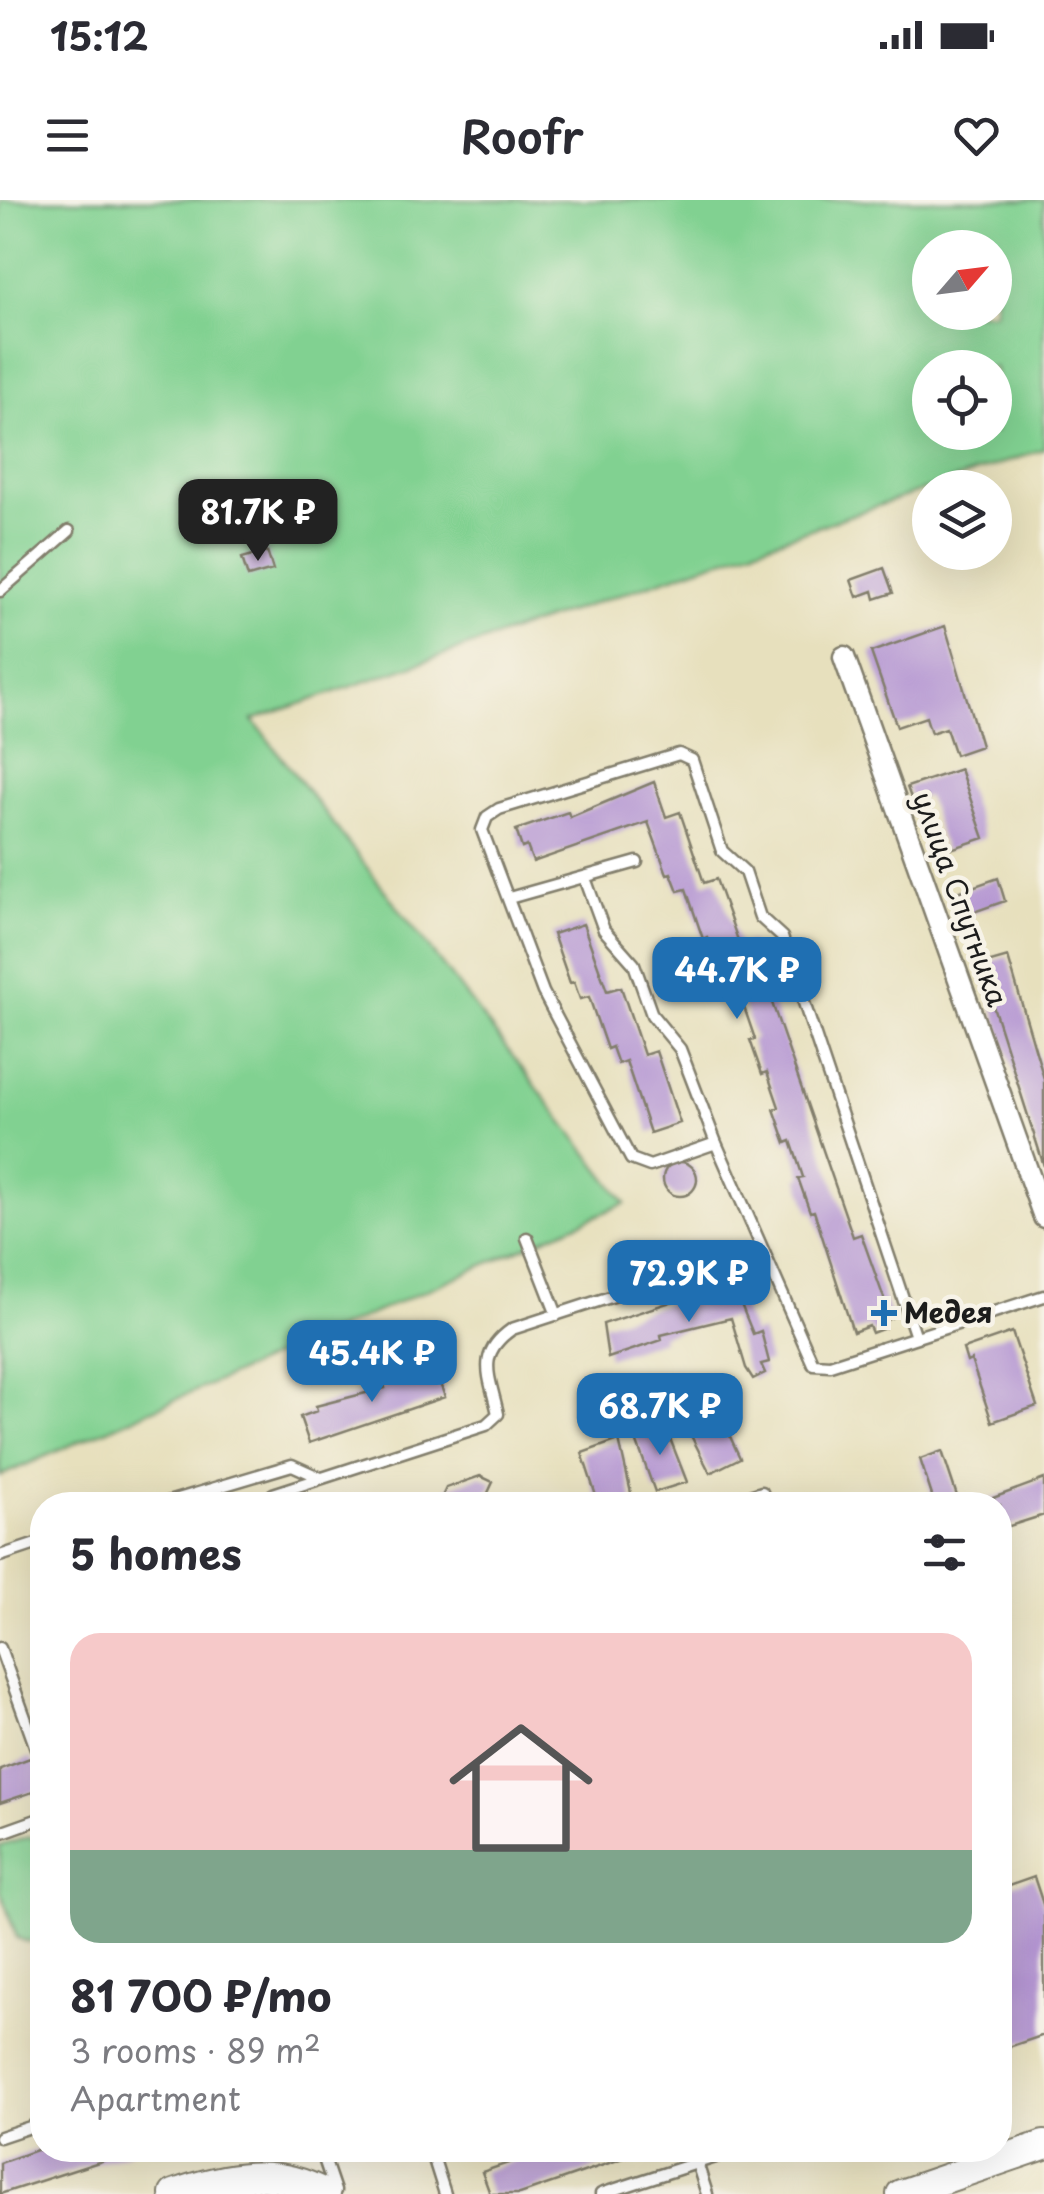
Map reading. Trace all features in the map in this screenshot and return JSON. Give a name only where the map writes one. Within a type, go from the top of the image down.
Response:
[{"type":"street","name":"улица Спутника","points":[[844,657],[1044,1217]]},
{"type":"street","points":[[1012,2156],[1044,2145]]},
{"type":"street","points":[[901,2194],[994,2162]]},
{"type":"street","points":[[174,2194],[255,2176],[281,2176],[325,2194]]},
{"type":"lane","points":[[0,591],[69,531]]},
{"type":"lane","points":[[716,1143],[650,1166],[631,1159],[543,992],[482,830],[487,817],[499,809],[679,754],[692,760],[722,851],[745,872],[760,917],[782,937],[916,1337]]},
{"type":"lane","points":[[509,898],[637,862]]},
{"type":"lane","points":[[585,878],[604,930],[634,964],[652,1015],[680,1049],[716,1143],[813,1364],[830,1365],[1044,1296]]},
{"type":"lane","points":[[527,1238],[556,1315]]},
{"type":"lane","points":[[279,1492],[486,1425],[498,1414],[487,1362],[492,1343],[512,1329],[761,1248]]},
{"type":"lane","points":[[201,1492],[292,1464],[322,1478]]},
{"type":"lane","points":[[0,1556],[30,1546]]},
{"type":"lane","points":[[0,1648],[30,1717]]},
{"type":"lane","points":[[0,1833],[30,1822]]},
{"type":"lane","points":[[0,2137],[30,2126]]},
{"type":"lane","points":[[325,2162],[336,2194]]},
{"type":"lane","points":[[434,2162],[445,2194]]},
{"type":"lane","points":[[601,2194],[701,2162]]},
{"type":"lane","points":[[698,2163],[707,2194]]},
{"type":"green space","points":[[0,200],[1044,200],[1044,449],[983,470],[912,470],[912,494],[253,720],[626,1203],[0,1476]]},
{"type":"green space","points":[[30,1837],[30,1941],[17,1938],[0,1890],[0,1846]]},
{"type":"building","points":[[267,551],[273,570],[248,577],[242,558]]},
{"type":"building","points":[[884,568],[893,593],[875,599],[873,591],[857,597],[851,580]]},
{"type":"building","points":[[945,626],[981,746],[955,755],[946,728],[931,733],[926,717],[897,727],[871,652]]},
{"type":"building","points":[[960,769],[984,838],[945,851],[927,796],[912,801],[907,787]]},
{"type":"building","points":[[654,782],[666,817],[680,812],[704,883],[716,879],[740,946],[751,942],[853,1237],[861,1234],[891,1318],[882,1322],[885,1328],[872,1333],[869,1326],[853,1332],[814,1211],[810,1212],[798,1178],[803,1177],[791,1141],[786,1143],[774,1109],[779,1107],[767,1072],[762,1074],[750,1040],[755,1039],[743,1004],[739,1005],[722,954],[714,956],[707,937],[703,939],[686,889],[678,891],[671,873],[667,874],[648,822],[533,862],[527,846],[522,848],[516,830],[568,812],[570,817]]},
{"type":"building","points":[[998,878],[1005,901],[957,918],[949,895]]},
{"type":"building","points":[[583,924],[607,991],[621,987],[644,1055],[656,1051],[680,1123],[650,1133],[626,1061],[618,1064],[612,1047],[607,1049],[589,997],[580,999],[574,982],[570,983],[553,934]]},
{"type":"building","points":[[1008,957],[1044,1079],[1044,1166],[980,965]]},
{"type":"building","points":[[680,1162],[692,1167],[697,1179],[692,1191],[680,1196],[668,1191],[663,1179],[668,1167]]},
{"type":"building","points":[[732,1282],[753,1334],[761,1331],[769,1362],[761,1364],[765,1373],[753,1379],[746,1368],[731,1318],[661,1335],[662,1340],[608,1358],[603,1324]]},
{"type":"building","points":[[1012,1332],[1037,1406],[992,1422],[971,1360],[967,1362],[963,1349]]},
{"type":"building","points":[[435,1370],[445,1397],[309,1443],[300,1417],[317,1411],[316,1406],[385,1388],[384,1383],[418,1371],[420,1376]]},
{"type":"building","points":[[710,1378],[721,1417],[740,1458],[710,1473],[675,1404],[658,1411],[654,1398]]},
{"type":"building","points":[[664,1423],[687,1482],[655,1492],[634,1434]]},
{"type":"building","points":[[619,1440],[631,1492],[595,1492],[582,1453]]},
{"type":"building","points":[[942,1451],[956,1492],[931,1492],[920,1459]]},
{"type":"building","points":[[480,1476],[493,1482],[488,1492],[444,1492]]},
{"type":"building","points":[[1044,1479],[1044,1515],[1012,1525],[1009,1492]]},
{"type":"building","points":[[30,1758],[30,1793],[0,1803],[0,1769]]},
{"type":"building","points":[[1034,1877],[1044,1907],[1044,2035],[1012,2046],[1012,1885]]},
{"type":"building","points":[[30,2152],[30,2162],[99,2162],[0,2194],[0,2163]]},
{"type":"building","points":[[511,2162],[612,2162],[520,2194],[490,2194],[482,2172]]},
{"type":"place","name":"Медея","points":[[884,1313]]}]
